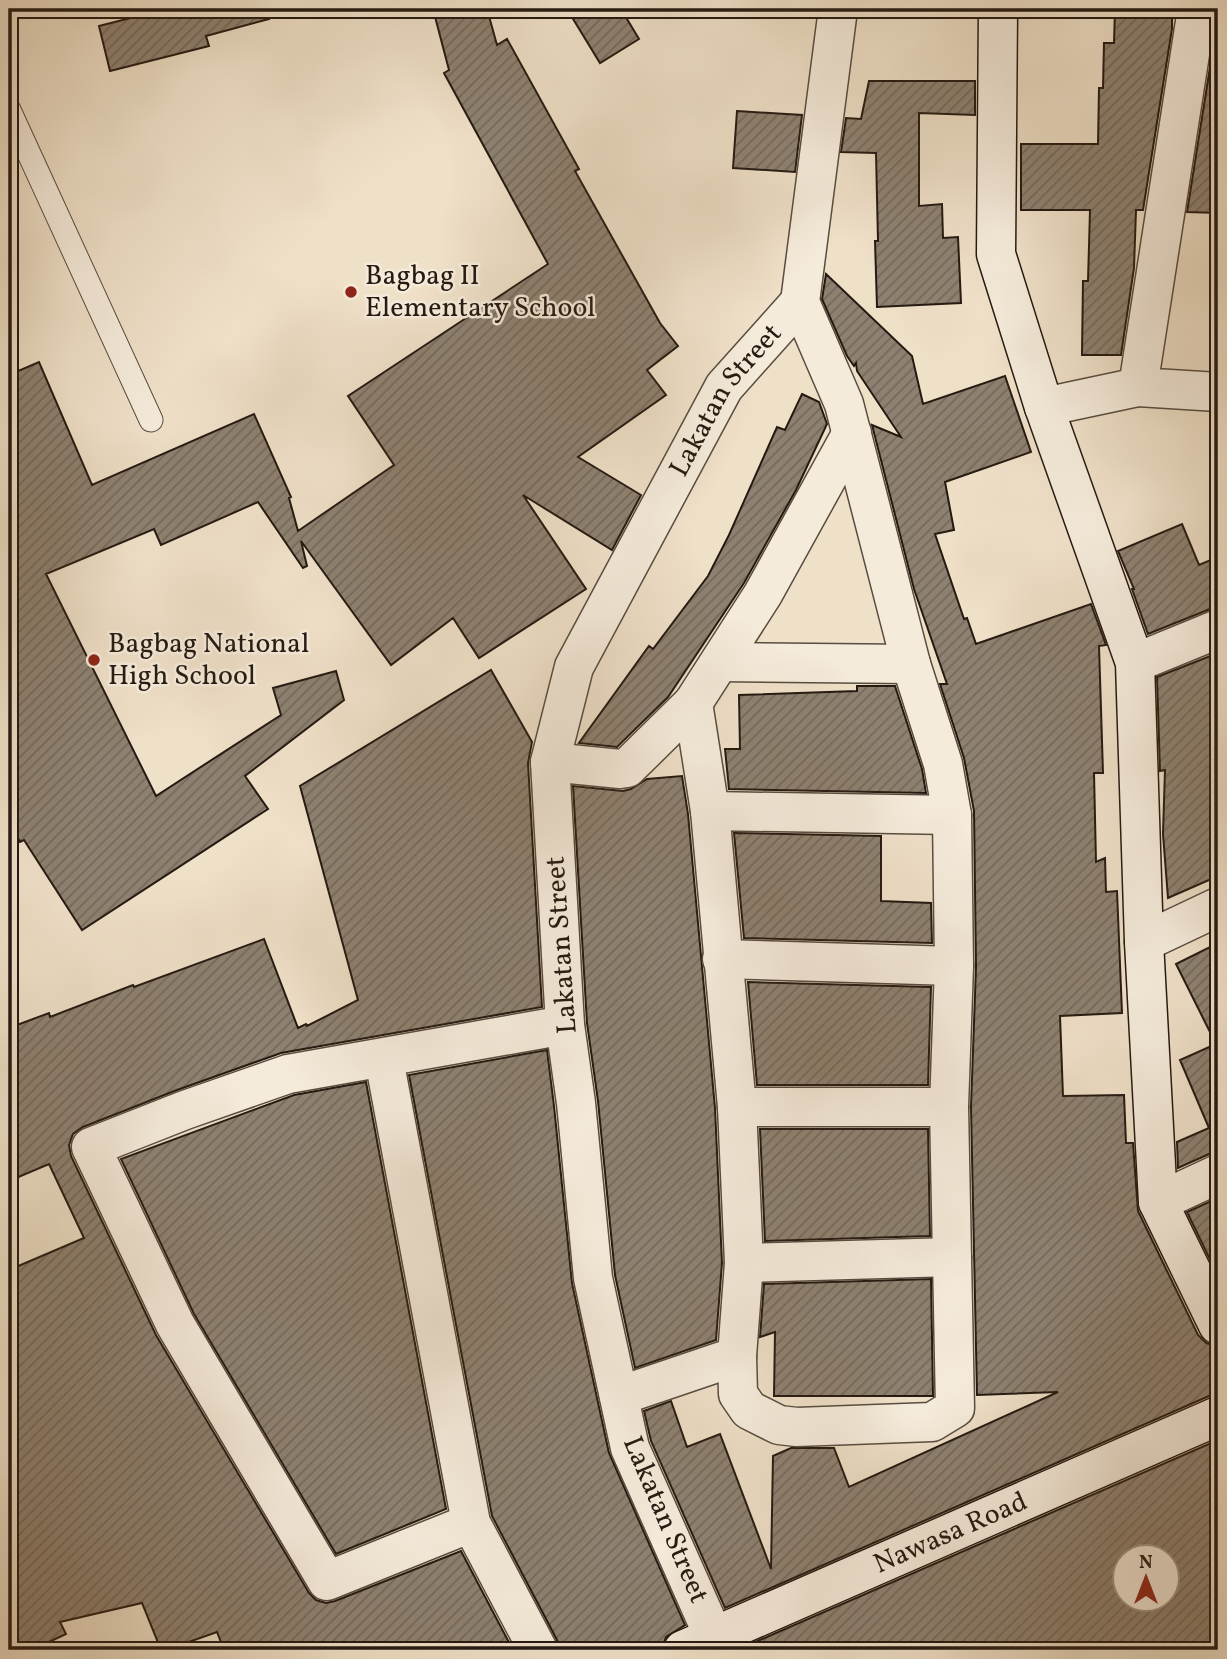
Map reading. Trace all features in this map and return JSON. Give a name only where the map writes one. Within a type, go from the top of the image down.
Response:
[{"type":"street","points":[[693,703],[710,811],[737,1107],[744,1263],[737,1356],[738,1394],[749,1409],[779,1425],[797,1427],[932,1422],[955,1408],[949,1107],[954,966],[952,815],[943,764],[911,664],[844,404],[800,302],[838,9]]},
{"type":"street","points":[[998,9],[996,254],[1044,407],[1135,663],[1144,942],[1158,1202],[1218,1325]]},
{"type":"street","points":[[1138,387],[1197,9]]},
{"type":"street","name":"Lakatan Street","points":[[698,1643],[630,1448],[593,1278],[576,1103],[565,1025],[550,762],[573,667],[724,387],[800,302]]},
{"type":"street","points":[[1044,407],[1138,387],[1218,392]]},
{"type":"street","points":[[550,762],[627,768],[693,703],[763,594],[852,433]]},
{"type":"street","points":[[1135,663],[1218,629]]},
{"type":"street","points":[[720,662],[911,664]]},
{"type":"street","points":[[710,811],[952,815]]},
{"type":"street","points":[[1144,942],[1218,907]]},
{"type":"street","points":[[722,959],[954,966]]},
{"type":"street","points":[[471,1523],[327,1581],[176,1324],[91,1147],[288,1074],[565,1025]]},
{"type":"street","points":[[384,1059],[471,1523],[538,1650]]},
{"type":"street","points":[[737,1107],[949,1107]]},
{"type":"street","points":[[1158,1202],[1218,1174]]},
{"type":"street","points":[[744,1263],[953,1257]]},
{"type":"street","points":[[619,1396],[737,1356]]},
{"type":"street","name":"Nawasa Road","points":[[698,1643],[1218,1416]]},
{"type":"lane","points":[[9,110],[150,419]]},
{"type":"building","points":[[166,9],[267,9],[269,19],[206,36],[209,46],[110,71],[99,26]]},
{"type":"building","points":[[433,9],[487,9],[497,45],[507,39],[579,169],[575,171],[660,323],[678,346],[647,370],[666,395],[578,457],[641,495],[612,550],[523,495],[586,589],[479,658],[453,618],[391,665],[301,541],[307,566],[303,568],[258,502],[161,545],[154,529],[46,574],[156,796],[281,715],[273,688],[336,671],[344,700],[245,776],[268,809],[82,930],[24,840],[20,842],[9,821],[9,375],[39,362],[92,485],[254,414],[291,497],[289,498],[298,531],[394,465],[348,396],[548,264],[444,73],[449,70]]},
{"type":"building","points":[[567,9],[621,9],[639,39],[600,63]]},
{"type":"building","points":[[1115,9],[1172,9],[1172,29],[1143,210],[1136,210],[1134,268],[1121,355],[1082,355],[1083,281],[1088,281],[1090,210],[1021,210],[1021,144],[1098,144],[1099,88],[1103,88],[1104,43],[1114,43]]},
{"type":"building","points":[[1214,42],[1218,42],[1218,213],[1187,212]]},
{"type":"building","points":[[869,81],[975,81],[975,115],[919,113],[919,206],[942,204],[943,238],[958,237],[961,303],[877,307],[876,153],[841,152],[846,118],[861,119]]},
{"type":"building","points":[[737,111],[802,115],[795,172],[733,168]]},
{"type":"building","points":[[826,274],[912,356],[923,404],[1005,376],[1031,452],[945,482],[954,530],[935,534],[964,619],[967,618],[976,644],[1091,604],[1106,645],[1099,646],[1103,773],[1094,773],[1096,862],[1105,858],[1106,892],[1117,891],[1122,1013],[1060,1016],[1063,1096],[1124,1095],[1126,1143],[1133,1143],[1138,1211],[1198,1335],[1206,1343],[1218,1347],[1218,1395],[1209,1396],[725,1608],[651,1441],[644,1411],[671,1401],[687,1447],[720,1434],[771,1569],[773,1456],[791,1448],[834,1448],[849,1487],[1058,1392],[977,1395],[971,1107],[976,967],[974,811],[964,758],[940,684],[947,684],[914,589],[872,425],[901,437],[857,371],[856,363],[854,366],[847,356],[822,299]]},
{"type":"building","points":[[802,394],[819,402],[827,424],[796,490],[744,583],[668,697],[617,747],[579,743],[649,646],[653,649],[708,576],[777,427],[785,430]]},
{"type":"building","points":[[1182,524],[1199,565],[1218,557],[1218,608],[1148,634],[1134,589],[1118,551]]},
{"type":"building","points":[[1218,653],[1218,876],[1168,898],[1163,834],[1165,770],[1160,771],[1157,677]]},
{"type":"building","points":[[491,670],[532,742],[528,763],[542,1007],[281,1053],[83,1127],[73,1134],[69,1145],[71,1156],[156,1335],[309,1593],[316,1600],[326,1603],[335,1601],[461,1551],[513,1650],[224,1650],[217,1632],[161,1650],[142,1603],[60,1622],[66,1634],[32,1650],[21,1650],[9,1625],[9,1402],[17,1399],[18,1373],[9,1349],[9,1270],[84,1238],[49,1164],[9,1181],[9,1028],[49,1013],[50,1017],[264,939],[298,1028],[358,1000],[300,786]]},
{"type":"building","points":[[857,686],[895,686],[922,769],[926,793],[729,789],[725,749],[740,749],[739,695],[857,691]]},
{"type":"building","points":[[682,776],[688,814],[715,1108],[722,1263],[716,1340],[635,1368],[615,1275],[598,1101],[587,1023],[573,786],[623,791],[647,779]]},
{"type":"building","points":[[734,833],[881,836],[881,901],[931,903],[932,943],[744,938]]},
{"type":"building","points":[[1218,943],[1218,1152],[1178,1168],[1177,1142],[1209,1128],[1180,1060],[1216,1044],[1176,964]]},
{"type":"building","points":[[748,982],[931,987],[928,1085],[757,1085]]},
{"type":"building","points":[[547,1050],[572,1283],[609,1453],[685,1625],[666,1637],[662,1650],[560,1650],[492,1516],[409,1075]]},
{"type":"building","points":[[366,1082],[446,1509],[336,1554],[194,1314],[121,1159],[294,1095]]},
{"type":"building","points":[[760,1129],[928,1129],[930,1236],[765,1241]]},
{"type":"building","points":[[1218,1198],[1218,1276],[1187,1212]]},
{"type":"building","points":[[931,1279],[933,1396],[774,1396],[775,1332],[760,1337],[764,1284]]},
{"type":"building","points":[[1218,1440],[1218,1650],[737,1650]]},
{"type":"place","name":"Bagbag II Elementary School","points":[[351,292]]},
{"type":"place","name":"Bagbag National High School","points":[[94,660]]}]
